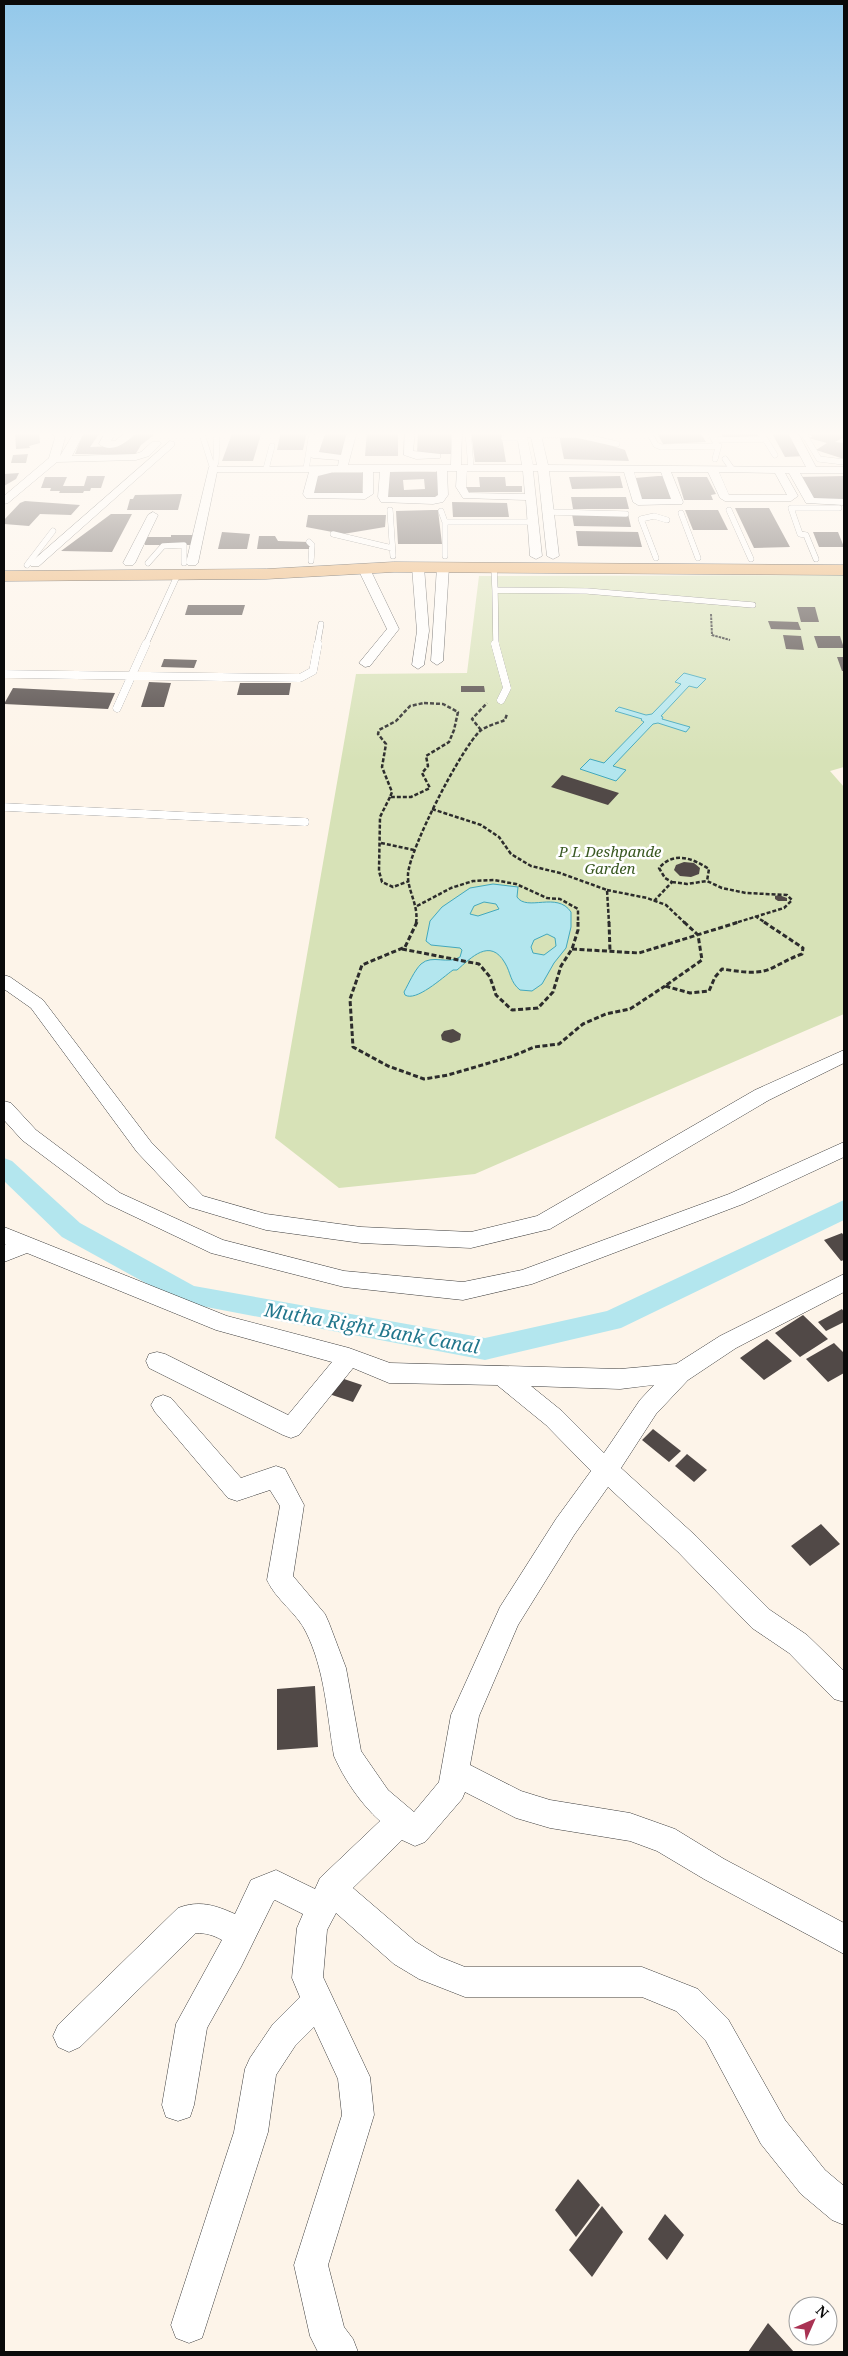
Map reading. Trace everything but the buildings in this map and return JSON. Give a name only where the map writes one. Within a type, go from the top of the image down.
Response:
[{"type":"main road","points":[[4,576],[311,561],[393,552],[444,562],[494,567],[536,562]]},
{"type":"main road","points":[[553,562],[656,558],[844,559]]},
{"type":"main road","points":[[4,565],[148,563],[266,574],[418,567],[444,562],[553,562],[844,570]]},
{"type":"street","points":[[31,564],[58,541]]},
{"type":"street","points":[[129,563],[140,541]]},
{"type":"street","points":[[185,566],[192,541]]},
{"type":"street","points":[[534,541],[536,562]]},
{"type":"street","points":[[551,541],[553,562]]},
{"type":"street","points":[[437,661],[440,640],[444,562]]},
{"type":"street","points":[[418,567],[423,631],[418,665]]},
{"type":"street","points":[[364,569],[393,629],[365,663]]},
{"type":"street","points":[[4,980],[36,1004],[144,1147],[196,1202],[266,1222],[361,1236],[471,1240],[543,1223],[762,1096],[844,1056]]},
{"type":"street","points":[[4,1108],[29,1135],[113,1198],[218,1247],[344,1279],[463,1291],[524,1278],[717,1206],[844,1149]]},
{"type":"street","points":[[4,1235],[224,1324],[349,1357],[389,1373],[620,1379],[680,1373]]},
{"type":"street","points":[[4,1254],[27,1244]]},
{"type":"street","points":[[163,1406],[237,1490],[276,1477],[292,1505],[280,1580],[316,1623],[333,1668],[348,1756],[378,1800],[415,1832],[452,1789],[465,1715],[509,1616],[564,1528],[648,1407],[680,1373],[728,1342],[844,1282]]},
{"type":"street","points":[[156,1362],[291,1428],[349,1357]]},
{"type":"street","points":[[502,1376],[554,1418],[606,1470],[687,1544],[761,1620],[798,1644],[844,1689]]},
{"type":"street","points":[[454,1772],[516,1804],[550,1814],[630,1827],[665,1840],[714,1869],[844,1939]]},
{"type":"street","points":[[340,2352],[328,2336],[311,2265],[358,2114],[354,2077],[307,1978],[312,1928],[327,1898],[401,1820]]},
{"type":"street","points":[[178,2105],[192,2024],[262,1892],[276,1885],[327,1898],[405,1954],[430,1968],[465,1982],[642,1982],[687,2000],[717,2030],[773,2132],[813,2182],[844,2208]]},
{"type":"street","points":[[69,2036],[189,1919],[205,1917],[220,1922],[240,1935]]},
{"type":"street","points":[[189,2325],[251,2132],[261,2069],[284,2035],[318,2002]]},
{"type":"lane","points":[[31,564],[46,541]]},
{"type":"lane","points":[[356,541],[393,552],[392,541]]},
{"type":"lane","points":[[444,541],[444,562]]},
{"type":"lane","points":[[650,541],[656,558]]},
{"type":"lane","points":[[692,541],[698,558]]},
{"type":"lane","points":[[743,541],[751,559]]},
{"type":"lane","points":[[808,541],[816,559]]},
{"type":"lane","points":[[310,542],[312,545],[311,561]]},
{"type":"lane","points":[[117,708],[131,675],[185,566]]},
{"type":"lane","points":[[494,567],[494,640],[507,688],[501,700]]},
{"type":"lane","points":[[495,590],[587,590],[753,605]]},
{"type":"lane","points":[[4,674],[300,678],[314,672],[321,624]]},
{"type":"lane","points":[[4,807],[305,822]]},
{"type":"path","points":[[710,601],[712,635],[730,640]]},
{"type":"path","points":[[432,809],[482,825],[499,837],[511,854],[531,866],[560,873],[607,890],[666,905],[698,935],[702,960],[682,976],[630,1009],[606,1014],[583,1024],[559,1044],[534,1047],[482,1066],[424,1079],[388,1066],[353,1047],[350,999],[362,964],[405,947],[417,922],[417,906],[408,876],[414,850],[432,809],[465,752],[481,730],[505,720],[510,708],[501,700],[488,701],[472,719],[481,730]]},
{"type":"path","points":[[390,797],[406,798],[417,796],[430,788],[422,773],[428,766],[426,756],[429,752],[447,744],[453,736],[453,727],[458,712],[455,708],[444,704],[412,705],[402,712],[398,720],[379,730],[378,734],[386,744],[382,759],[385,777],[392,792],[380,817],[379,871],[382,882],[393,887],[409,881]]},
{"type":"path","points":[[380,843],[414,850]]},
{"type":"path","points":[[572,949],[639,953],[784,908],[792,900],[787,895],[738,892],[722,888],[707,881],[687,884],[672,882],[665,878],[659,868],[664,861],[673,857],[684,856],[696,860],[709,869],[707,881]]},
{"type":"path","points":[[401,949],[479,964],[490,977],[496,995],[512,1010],[538,1008],[553,992],[561,966],[572,949],[578,930],[578,909],[560,899],[546,898],[516,884],[494,880],[472,881],[451,888],[417,906]]},
{"type":"path","points":[[654,901],[672,882]]},
{"type":"path","points":[[607,890],[610,951]]},
{"type":"path","points":[[665,986],[690,993],[709,991],[715,976],[722,969],[742,972],[768,970],[785,959],[802,954],[802,948],[755,916]]},
{"type":"green space","name":"P L Deshpande Garden","points":[[844,575],[844,767],[830,771],[844,787],[844,1014],[475,1174],[339,1188],[275,1138],[356,674],[467,673],[479,576]]},
{"type":"water","points":[[684,673],[706,679],[697,688],[689,686],[661,716],[663,717],[662,719],[690,727],[686,732],[658,723],[653,724],[613,766],[626,770],[616,781],[580,769],[590,759],[604,763],[644,722],[642,719],[615,711],[619,707],[646,715],[652,714],[681,684],[675,682]]},
{"type":"water","points":[[493,884],[518,887],[517,897],[522,901],[528,903],[550,902],[565,906],[571,912],[571,927],[566,948],[554,963],[542,984],[532,991],[520,990],[514,984],[505,963],[499,955],[493,951],[487,951],[474,956],[457,970],[453,970],[422,992],[416,995],[405,995],[404,992],[414,974],[425,961],[450,960],[460,957],[462,950],[460,948],[431,945],[426,941],[430,921],[442,907],[470,888]],"holes":[[[484,902],[496,904],[499,909],[478,916],[470,914],[474,906]],[[547,934],[555,938],[556,946],[544,955],[533,953],[531,947],[534,940]]]},
{"type":"waterway","name":"Mutha Right Bank Canal","points":[[4,1167],[71,1230],[189,1295],[485,1349],[612,1320],[844,1209]]}]
